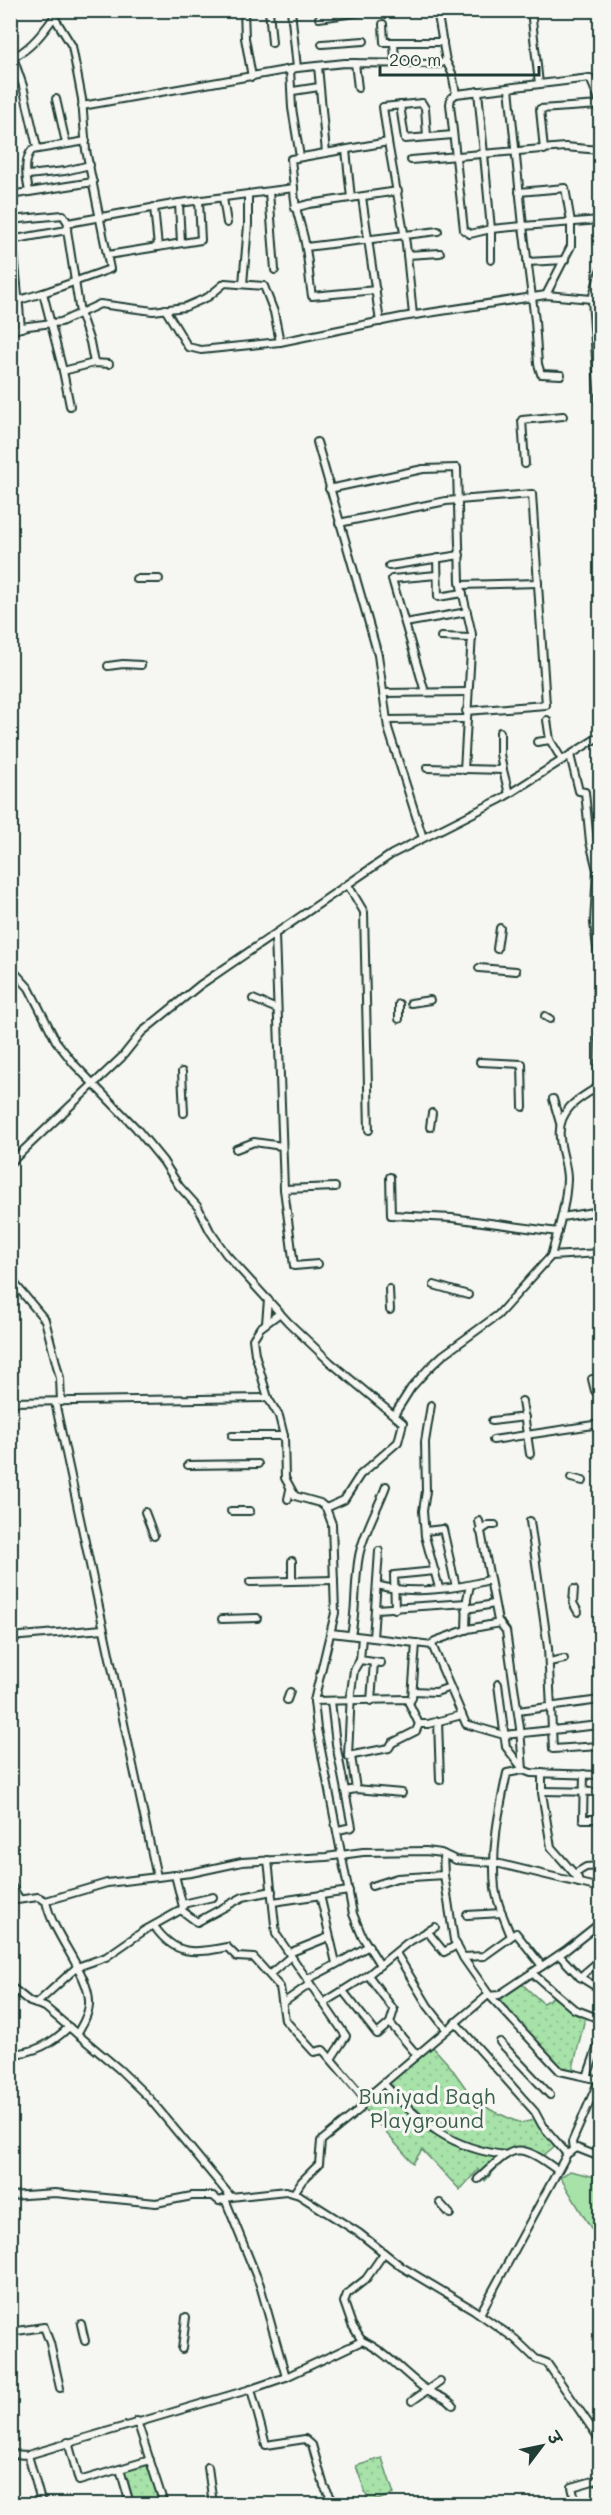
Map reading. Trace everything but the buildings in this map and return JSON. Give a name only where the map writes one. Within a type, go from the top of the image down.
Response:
[{"type":"street","points":[[37,147],[23,86],[12,58],[42,33],[58,10]]},
{"type":"street","points":[[184,14],[214,10]]},
{"type":"street","points":[[244,10],[245,38],[252,77]]},
{"type":"street","points":[[269,10],[272,43]]},
{"type":"street","points":[[291,10],[294,69],[292,108],[300,157]]},
{"type":"street","points":[[319,18],[376,10]]},
{"type":"street","points":[[437,10],[446,61],[452,73],[456,94]]},
{"type":"street","points":[[531,10],[539,84]]},
{"type":"street","points":[[19,300],[110,268],[90,165],[72,46],[54,17]]},
{"type":"street","points":[[382,24],[384,42],[443,42]]},
{"type":"street","points":[[322,44],[364,41]]},
{"type":"street","points":[[394,42],[395,63]]},
{"type":"street","points":[[82,106],[318,66],[355,63],[439,64],[446,61]]},
{"type":"street","points":[[355,63],[358,88]]},
{"type":"street","points":[[318,66],[326,153]]},
{"type":"street","points":[[544,150],[540,109],[600,103],[590,78],[456,94],[451,98],[464,230],[470,234],[491,229],[600,220]]},
{"type":"street","points":[[293,91],[319,87]]},
{"type":"street","points":[[508,88],[538,364],[541,374],[561,375]]},
{"type":"street","points":[[478,91],[491,229],[491,260]]},
{"type":"street","points":[[56,99],[66,143]]},
{"type":"street","points":[[413,315],[398,191],[383,107],[422,103],[425,108],[426,136]]},
{"type":"street","points":[[400,105],[405,139],[453,135]]},
{"type":"street","points":[[29,191],[25,165],[27,155],[37,147],[86,141]]},
{"type":"street","points":[[376,290],[312,296],[307,271],[306,247],[294,208],[291,159],[388,142]]},
{"type":"street","points":[[411,160],[483,156],[565,147],[600,150]]},
{"type":"street","points":[[346,150],[351,198]]},
{"type":"street","points":[[28,176],[90,165]]},
{"type":"street","points":[[10,195],[93,182]]},
{"type":"street","points":[[11,240],[67,227],[101,216],[294,188]]},
{"type":"street","points":[[519,192],[565,188],[571,222],[572,246],[546,295]]},
{"type":"street","points":[[294,208],[398,191]]},
{"type":"street","points":[[269,192],[275,270]]},
{"type":"street","points":[[243,284],[248,196]]},
{"type":"street","points":[[362,197],[380,322]]},
{"type":"street","points":[[223,198],[226,223]]},
{"type":"street","points":[[108,255],[201,240],[199,201]]},
{"type":"street","points":[[179,203],[181,243]]},
{"type":"street","points":[[154,207],[158,247]]},
{"type":"street","points":[[21,328],[11,240],[11,220],[63,215],[67,227],[80,313],[90,342],[94,363]]},
{"type":"street","points":[[306,247],[438,231]]},
{"type":"street","points":[[407,255],[440,253]]},
{"type":"street","points":[[527,262],[565,260]]},
{"type":"street","points":[[599,274],[597,291],[592,299],[597,328],[600,418]]},
{"type":"street","points":[[10,330],[61,322],[100,304],[153,311],[185,307],[207,297],[225,283],[264,286],[274,312],[280,342]]},
{"type":"street","points":[[43,292],[70,406]]},
{"type":"street","points":[[165,309],[188,347],[201,350],[280,342],[413,315],[546,295],[592,299]]},
{"type":"street","points":[[63,370],[94,363],[109,364]]},
{"type":"street","points":[[525,464],[522,420],[563,416]]},
{"type":"street","points":[[317,442],[378,655],[387,720],[423,838]]},
{"type":"street","points":[[329,489],[423,469],[457,468],[461,585],[472,638],[465,719],[464,770]]},
{"type":"street","points":[[339,523],[458,500],[532,494],[546,705],[466,711]]},
{"type":"street","points":[[389,566],[460,555]]},
{"type":"street","points":[[437,558],[438,597],[463,593]]},
{"type":"street","points":[[425,692],[392,579],[437,575]]},
{"type":"street","points":[[136,579],[159,579]]},
{"type":"street","points":[[461,585],[538,583]]},
{"type":"street","points":[[405,623],[467,612]]},
{"type":"street","points":[[441,637],[472,638]]},
{"type":"street","points":[[108,666],[141,665]]},
{"type":"street","points":[[383,693],[468,692]]},
{"type":"street","points":[[387,720],[465,719]]},
{"type":"street","points":[[547,720],[550,740],[562,760]]},
{"type":"street","points":[[500,732],[500,754],[509,794]]},
{"type":"street","points":[[10,1163],[122,1058],[142,1032],[165,1011],[392,854],[509,794],[600,736]]},
{"type":"street","points":[[537,742],[550,740]]},
{"type":"street","points":[[570,755],[579,791],[585,792],[590,842],[597,870],[594,923],[600,974]]},
{"type":"street","points":[[427,768],[503,770]]},
{"type":"street","points":[[348,885],[364,912],[369,1130]]},
{"type":"street","points":[[497,949],[500,928]]},
{"type":"street","points":[[276,935],[284,1189],[294,1266],[318,1264]]},
{"type":"street","points":[[10,967],[29,988],[56,1041],[156,1153],[179,1186],[198,1207],[210,1231],[226,1254],[280,1313],[330,1362],[404,1423],[398,1442],[360,1475],[344,1500],[326,1508]]},
{"type":"street","points":[[479,968],[516,971]]},
{"type":"street","points":[[560,1123],[574,1101],[598,1087],[600,988]]},
{"type":"street","points":[[253,999],[277,1009]]},
{"type":"street","points":[[411,1003],[430,1000]]},
{"type":"street","points":[[399,1004],[399,1019]]},
{"type":"street","points":[[480,1062],[522,1064],[523,1107]]},
{"type":"street","points":[[182,1072],[184,1113]]},
{"type":"street","points":[[394,1415],[411,1388],[428,1369],[443,1355],[498,1315],[551,1256],[562,1217],[567,1172],[560,1138],[560,1123],[553,1099]]},
{"type":"street","points":[[430,1127],[432,1113]]},
{"type":"street","points":[[236,1149],[254,1142],[282,1146]]},
{"type":"street","points":[[390,1177],[391,1215],[454,1218],[558,1232]]},
{"type":"street","points":[[284,1189],[335,1187]]},
{"type":"street","points":[[562,1217],[600,1211]]},
{"type":"street","points":[[551,1256],[600,1253]]},
{"type":"street","points":[[10,1278],[45,1320],[60,1378],[58,1402],[103,1629],[157,1877]]},
{"type":"street","points":[[434,1285],[468,1295]]},
{"type":"street","points":[[389,1289],[390,1310]]},
{"type":"street","points":[[266,1323],[268,1300]]},
{"type":"street","points":[[280,1313],[260,1328],[254,1339],[255,1354],[268,1398],[279,1416],[284,1436],[285,1478],[290,1490],[295,1496],[320,1503],[326,1508],[332,1524],[334,1613],[314,1701],[317,1729],[353,1914],[380,1965]]},
{"type":"street","points":[[592,1379],[595,1391]]},
{"type":"street","points":[[10,1402],[268,1398]]},
{"type":"street","points":[[522,1401],[530,1454]]},
{"type":"street","points":[[431,1405],[425,1442],[425,1531],[439,1588]]},
{"type":"street","points":[[492,1421],[525,1417]]},
{"type":"street","points":[[493,1440],[600,1424]]},
{"type":"street","points":[[232,1436],[284,1436]]},
{"type":"street","points":[[188,1465],[258,1464]]},
{"type":"street","points":[[571,1478],[583,1481]]},
{"type":"street","points":[[351,1635],[358,1558],[362,1541],[371,1525],[386,1486]]},
{"type":"street","points":[[288,1499],[290,1490]]},
{"type":"street","points":[[231,1511],[250,1511]]},
{"type":"street","points":[[145,1512],[154,1536]]},
{"type":"street","points":[[479,1521],[494,1604],[500,1623],[506,1631],[521,1734],[523,1770]]},
{"type":"street","points":[[530,1521],[549,1662],[553,1749],[600,1746]]},
{"type":"street","points":[[480,1531],[489,1525],[495,1525]]},
{"type":"street","points":[[425,1531],[443,1529],[456,1587]]},
{"type":"street","points":[[374,1638],[378,1551]]},
{"type":"street","points":[[292,1561],[292,1580]]},
{"type":"street","points":[[395,1609],[394,1575],[435,1571]]},
{"type":"street","points":[[250,1582],[334,1580]]},
{"type":"street","points":[[377,1586],[395,1591],[456,1587],[489,1580]]},
{"type":"street","points":[[466,1630],[466,1606],[470,1585]]},
{"type":"street","points":[[574,1589],[573,1603],[578,1612]]},
{"type":"street","points":[[376,1609],[494,1604]]},
{"type":"street","points":[[222,1620],[257,1618]]},
{"type":"street","points":[[432,1645],[435,1641],[466,1630],[500,1623]]},
{"type":"street","points":[[10,1636],[103,1629]]},
{"type":"street","points":[[331,1633],[432,1645]]},
{"type":"street","points":[[356,1790],[351,1756],[348,1756],[350,1702],[354,1670],[360,1660],[362,1637]]},
{"type":"street","points":[[409,1703],[413,1691],[416,1643]]},
{"type":"street","points":[[432,1645],[466,1724],[504,1735],[600,1725]]},
{"type":"street","points":[[549,1662],[564,1659]]},
{"type":"street","points":[[360,1660],[377,1663],[371,1701]]},
{"type":"street","points":[[498,1683],[506,1748],[523,1770]]},
{"type":"street","points":[[413,1691],[436,1692],[450,1687]]},
{"type":"street","points":[[287,1700],[290,1692]]},
{"type":"street","points":[[314,1701],[407,1699],[419,1724],[416,1731],[392,1743],[389,1748],[351,1756]]},
{"type":"street","points":[[518,1711],[600,1700]]},
{"type":"street","points":[[331,1701],[352,1827],[338,1830]]},
{"type":"street","points":[[419,1724],[462,1715]]},
{"type":"street","points":[[438,1721],[440,1780]]},
{"type":"street","points":[[511,1936],[495,1890],[494,1863],[494,1836],[507,1773],[523,1770],[600,1775]]},
{"type":"street","points":[[542,1773],[542,1791],[551,1847],[578,1878],[579,1883]]},
{"type":"street","points":[[584,1774],[583,1819],[600,1819]]},
{"type":"street","points":[[345,1791],[402,1792]]},
{"type":"street","points":[[542,1791],[600,1792]]},
{"type":"street","points":[[10,1901],[38,1897],[46,1901],[107,1883],[175,1875],[242,1862],[363,1852],[426,1851],[443,1854],[456,1860],[494,1863],[600,1888]]},
{"type":"street","points":[[443,1854],[444,1875],[457,1945],[463,1958],[490,1996],[560,2071],[600,2080],[572,2142],[570,2152],[557,2170],[480,2314]]},
{"type":"street","points":[[268,1860],[276,1934],[346,2036],[331,2059]]},
{"type":"street","points":[[574,1874],[586,1867],[600,1866]]},
{"type":"street","points":[[175,1875],[182,1907],[197,1922],[243,1897],[272,1891]]},
{"type":"street","points":[[372,1886],[397,1878],[444,1875]]},
{"type":"street","points":[[10,1884],[19,1898]]},
{"type":"street","points":[[273,1902],[349,1891]]},
{"type":"street","points":[[320,1895],[336,1963]]},
{"type":"street","points":[[36,2004],[76,1967],[106,1958],[182,1907],[213,1897]]},
{"type":"street","points":[[46,1901],[56,1931],[88,1990],[90,2004],[77,2034]]},
{"type":"street","points":[[467,1915],[502,1913]]},
{"type":"street","points":[[294,2193],[319,2164],[321,2141],[359,2110],[365,2099],[455,2022],[490,1996],[499,1995],[559,1955],[600,1923]]},
{"type":"street","points":[[154,1926],[164,1941],[187,1952],[197,1953],[227,1947],[237,1957],[255,1958],[280,1987],[285,2020],[314,2052],[323,2050],[365,2099]]},
{"type":"street","points":[[323,2003],[368,1975],[407,1943],[435,1927]]},
{"type":"street","points":[[428,1931],[444,1952],[457,1945]]},
{"type":"street","points":[[463,1958],[484,1956],[516,1932],[542,1966]]},
{"type":"street","points":[[270,1974],[290,1954],[329,1937]]},
{"type":"street","points":[[284,2003],[308,1981],[369,1946]]},
{"type":"street","points":[[396,1953],[424,2000],[446,2029]]},
{"type":"street","points":[[559,1955],[580,1977],[593,1985]]},
{"type":"street","points":[[580,1977],[600,1960]]},
{"type":"street","points":[[532,1973],[574,2009],[600,2019]]},
{"type":"street","points":[[343,1991],[377,2034],[390,2023],[394,2010],[368,1975]]},
{"type":"street","points":[[10,1986],[36,2004],[45,2007],[149,2098],[228,2198],[260,2285],[286,2377]]},
{"type":"street","points":[[455,2022],[470,2042],[535,2112],[542,2125],[570,2152]]},
{"type":"street","points":[[390,2023],[417,2055]]},
{"type":"street","points":[[10,2054],[27,2053],[42,2048],[54,2042],[69,2027]]},
{"type":"street","points":[[587,2077],[600,2040]]},
{"type":"street","points":[[500,2042],[549,2095]]},
{"type":"street","points":[[384,2085],[434,2131],[469,2148],[506,2155]]},
{"type":"street","points":[[570,2152],[584,2149],[600,2157]]},
{"type":"street","points":[[478,2180],[506,2155],[515,2151],[532,2152],[557,2170]]},
{"type":"street","points":[[10,2196],[55,2193],[156,2203],[192,2196],[213,2196],[219,2201],[286,2191],[294,2193],[359,2233],[402,2267],[480,2314],[536,2359],[548,2363],[600,2440]]},
{"type":"street","points":[[440,2203],[450,2214]]},
{"type":"street","points":[[384,2253],[366,2279],[347,2294],[344,2302],[352,2325],[362,2341],[373,2346],[407,2372],[426,2390],[442,2396],[453,2405]]},
{"type":"street","points":[[182,2349],[186,2317]]},
{"type":"street","points":[[81,2324],[86,2341]]},
{"type":"street","points":[[10,2332],[44,2327],[60,2388]]},
{"type":"street","points":[[10,2454],[28,2454],[251,2389],[286,2377],[362,2341]]},
{"type":"street","points":[[412,2401],[440,2381]]},
{"type":"street","points":[[251,2389],[266,2445],[304,2439],[312,2445],[324,2486],[335,2505]]},
{"type":"street","points":[[137,2421],[164,2505]]},
{"type":"street","points":[[68,2442],[79,2481],[150,2460]]},
{"type":"street","points":[[28,2454],[42,2505]]},
{"type":"street","points":[[208,2467],[213,2505]]},
{"type":"street","points":[[120,2469],[130,2505]]},
{"type":"street","points":[[576,2505],[572,2487],[600,2479]]},
{"type":"green space","points":[[522,1984],[543,2003],[553,1997],[585,2018],[572,2072],[560,2071],[494,1998]]},
{"type":"green space","name":"Buniyad Bagh Playground","points":[[431,2045],[470,2094],[491,2110],[520,2123],[539,2119],[555,2146],[540,2158],[512,2150],[485,2181],[478,2170],[460,2190],[422,2150],[413,2163],[362,2106]]},
{"type":"green space","points":[[570,2171],[600,2178],[600,2243],[560,2177]]},
{"type":"green space","points":[[382,2458],[394,2494],[369,2503],[356,2466]]},
{"type":"green space","points":[[147,2464],[160,2504],[135,2504],[124,2471]]}]
